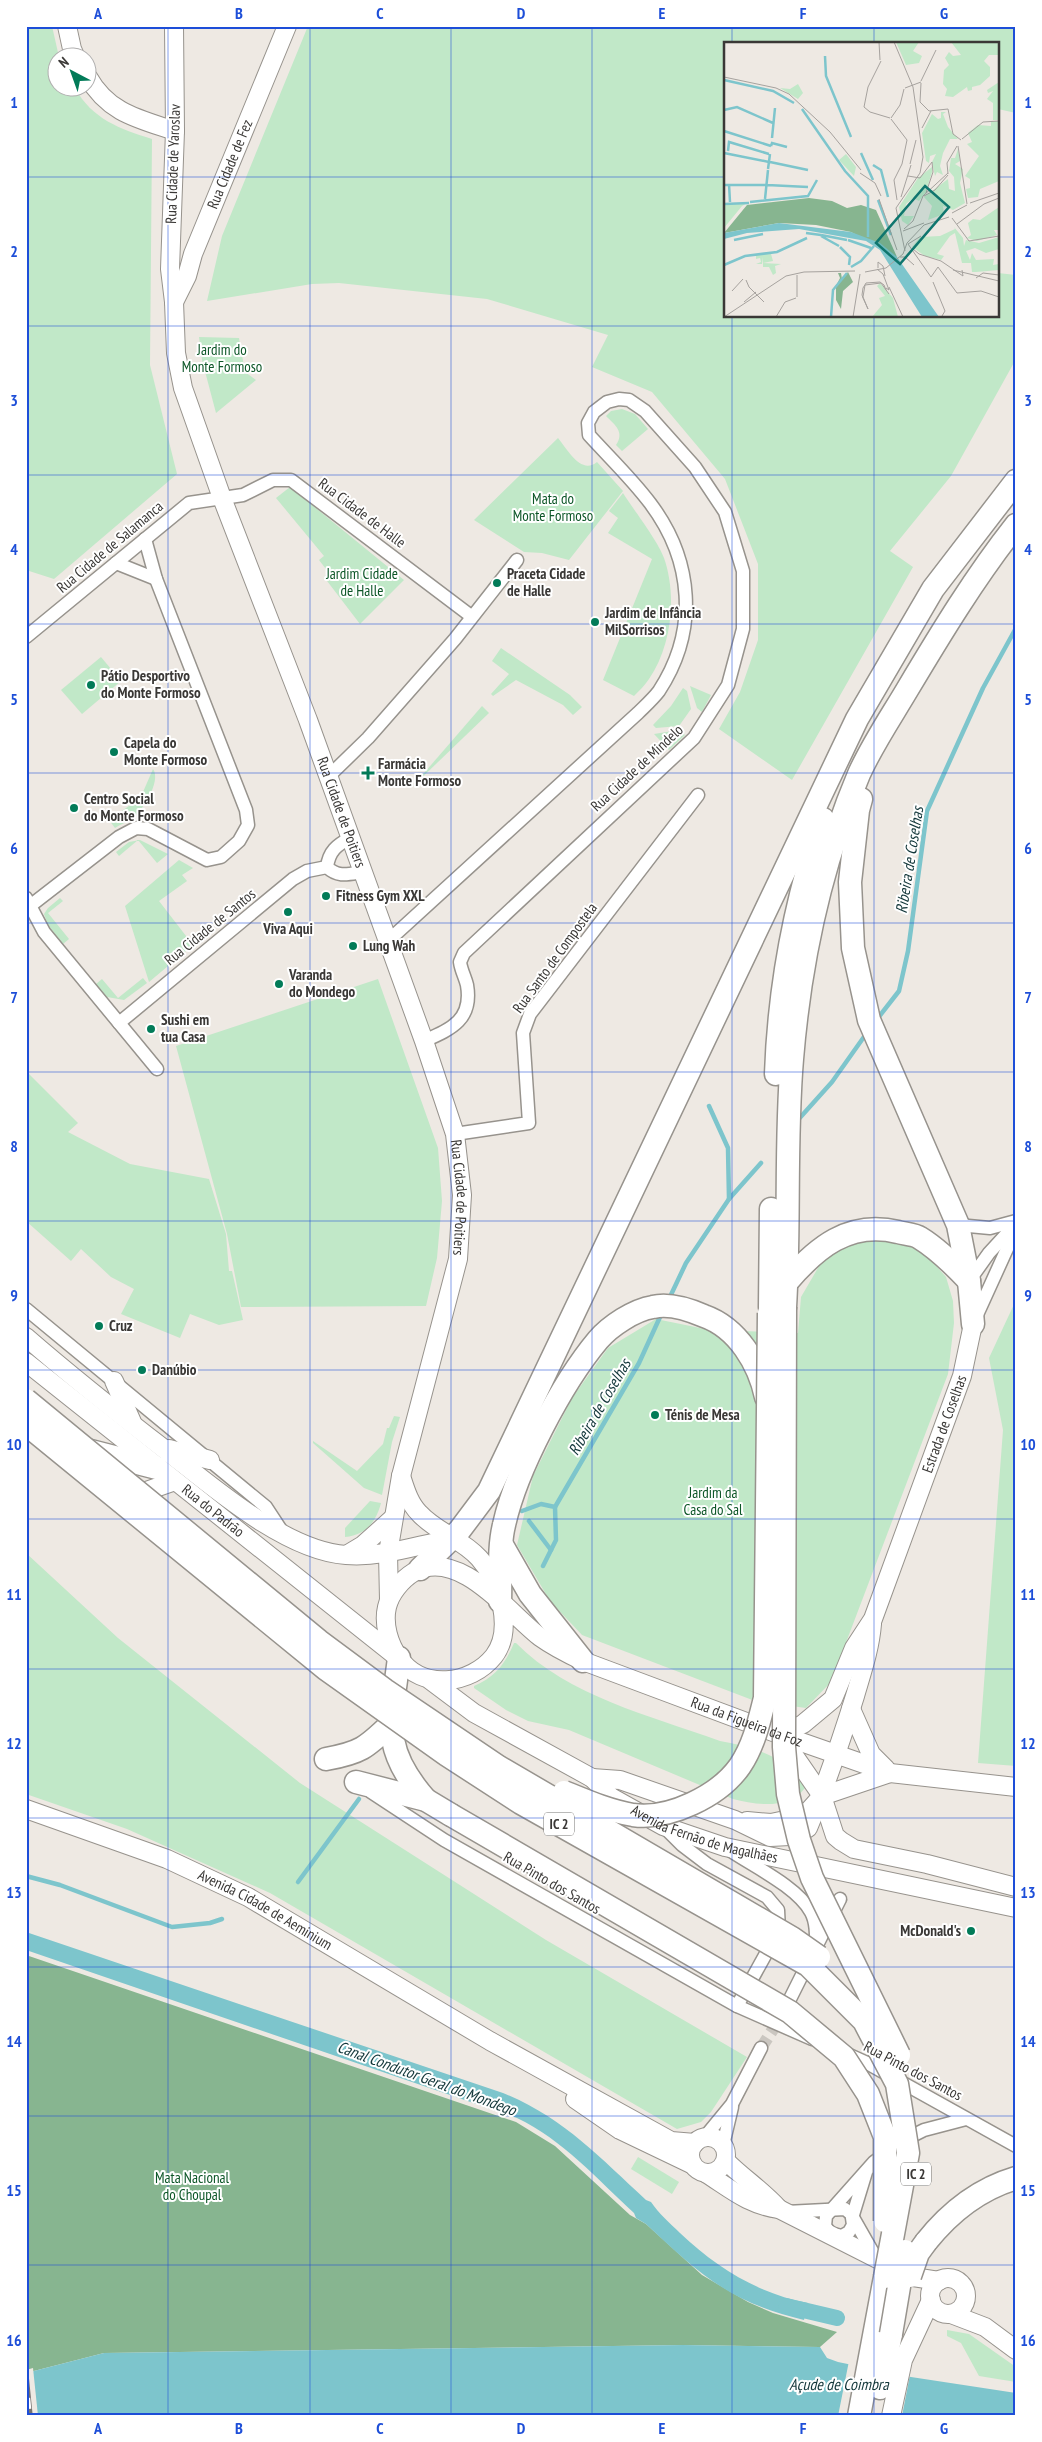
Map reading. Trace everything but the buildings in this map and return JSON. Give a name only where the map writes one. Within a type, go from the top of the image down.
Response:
[{"type":"highway","points":[[420,1569],[451,1539],[473,1514],[488,1491],[857,719],[933,589],[1016,481]]},
{"type":"highway","points":[[499,1767],[615,1812],[635,1815],[673,1811],[700,1800],[719,1786],[740,1767],[754,1739],[765,1698],[768,1408],[777,1307],[786,1283],[786,1181],[792,1059],[802,973],[826,864],[860,773],[883,730],[955,610],[1016,525]]},
{"type":"highway","points":[[857,719],[809,860],[786,963],[776,1068],[771,1178],[777,1307],[784,1747],[788,1794],[799,1840],[812,1878],[881,2020]]},
{"type":"highway","points":[[883,730],[858,810],[850,882],[853,948],[869,1020],[958,1225],[969,1281],[973,1324]]},
{"type":"highway","points":[[786,1283],[809,1257],[841,1235],[880,1228],[919,1237],[950,1261],[969,1281]]},
{"type":"highway","points":[[500,1601],[504,1525],[522,1472],[562,1391],[599,1339],[628,1317],[653,1306],[685,1309],[707,1317],[731,1332],[750,1354],[762,1380],[768,1408]]},
{"type":"highway","name":"IC 2","points":[[26,1400],[319,1640],[385,1690],[499,1767],[792,1938],[830,1965],[881,2020],[899,2053],[913,2098],[918,2144],[908,2238],[901,2339],[874,2416]]},
{"type":"highway","name":"IC 2","points":[[26,1424],[326,1669],[387,1713],[521,1803],[800,1960],[815,1972],[864,2021],[897,2084],[908,2153],[881,2267],[858,2416]]},
{"type":"highway","points":[[26,1434],[164,1465]]},
{"type":"highway","points":[[502,1544],[530,1594],[584,1661]]},
{"type":"highway","points":[[399,1658],[390,1724],[395,1752],[407,1778],[426,1800]]},
{"type":"highway","points":[[326,1760],[352,1755],[367,1747],[390,1724]]},
{"type":"highway","points":[[356,1782],[426,1800],[790,2012],[844,2057],[868,2094],[885,2138],[881,2267]]},
{"type":"highway","points":[[901,2339],[915,2260],[926,2242],[960,2207],[992,2187],[1016,2178]]},
{"type":"street","points":[[67,26],[72,48]]},
{"type":"street","name":"Rua Cidade de Yaroslav","points":[[174,26],[175,131],[170,269],[174,302]]},
{"type":"street","name":"Rua Cidade de Fez","points":[[174,302],[187,276],[193,254],[287,26]]},
{"type":"street","points":[[98,93],[123,114],[175,131]]},
{"type":"street","name":"Rua Cidade de Poitiers","points":[[174,302],[176,353],[183,388],[222,498],[363,872],[424,1041],[455,1134],[462,1195],[458,1260],[401,1476],[392,1519],[388,1553],[389,1600]]},
{"type":"street","name":"Rua Cidade de Mindelo","points":[[388,941],[638,713],[658,693],[667,677],[686,623],[686,583],[673,540],[650,503],[589,434],[588,423],[594,412],[607,402],[619,399],[637,403],[695,467],[725,512],[743,571],[743,629],[728,685],[694,738],[464,953],[460,962],[467,984],[468,998],[464,1013],[453,1028],[424,1041]]},
{"type":"street","name":"Rua Cidade de Halle","points":[[222,498],[243,495],[273,480],[291,480],[471,616]]},
{"type":"street","name":"Rua Cidade de Salamanca","points":[[26,637],[189,503],[222,498]]},
{"type":"street","points":[[145,539],[156,579],[246,810],[248,824],[239,842],[221,857],[207,860],[148,828],[136,828],[120,837],[28,902],[44,932],[157,1069]]},
{"type":"street","points":[[328,777],[368,738],[455,639],[471,616],[517,560]]},
{"type":"street","points":[[116,563],[156,579]]},
{"type":"street","name":"Rua Santo de Compostela","points":[[455,1134],[528,1123],[523,1033],[530,1014],[698,795]]},
{"type":"street","points":[[350,838],[337,845],[329,855],[327,867],[333,873],[344,875],[363,872]]},
{"type":"street","name":"Rua Cidade de Santos","points":[[119,1023],[293,879],[307,870],[327,867]]},
{"type":"street","points":[[958,1225],[990,1228],[1016,1223]]},
{"type":"street","points":[[969,1281],[989,1253],[1016,1223]]},
{"type":"street","name":"Estrada de Coselhas","points":[[873,1619],[962,1376],[973,1324],[1016,1229]]},
{"type":"street","points":[[26,1309],[266,1507],[284,1534]]},
{"type":"street","name":"Rua do Padrão","points":[[26,1337],[133,1425],[164,1465],[284,1534],[322,1550],[346,1555],[388,1553],[451,1539]]},
{"type":"street","name":"Rua do Padrão","points":[[26,1362],[164,1465],[399,1658]]},
{"type":"street","points":[[114,1381],[133,1425]]},
{"type":"street","points":[[135,1495],[164,1465],[210,1460]]},
{"type":"street","points":[[401,1476],[407,1495],[417,1511],[432,1526],[465,1546],[480,1559],[491,1576],[500,1601],[506,1621],[505,1631],[495,1654],[486,1664],[475,1672],[447,1682],[427,1678],[399,1658],[389,1639],[385,1614],[389,1600],[400,1583],[420,1569],[443,1568],[459,1572],[473,1579],[500,1601]]},
{"type":"street","points":[[346,1555],[363,1545],[392,1519]]},
{"type":"street","name":"Rua da Figueira da Foz","points":[[500,1601],[540,1637],[559,1650],[781,1736],[837,1753],[890,1773],[1016,1787]]},
{"type":"street","points":[[592,1778],[620,1780],[735,1820],[771,1823],[804,1816],[822,1796],[870,1645],[873,1619]]},
{"type":"street","points":[[873,1619],[854,1648],[833,1700],[802,1724],[781,1736],[822,1796],[836,1836],[854,1848],[928,1864],[1016,1887]]},
{"type":"street","name":"Avenida Fernão de Magalhães","points":[[427,1678],[474,1713],[592,1778],[611,1797],[662,1826],[725,1847],[1016,1908]]},
{"type":"street","points":[[822,1796],[890,1773],[871,1754],[851,1709]]},
{"type":"street","name":"Rua Pinto dos Santos","points":[[356,1782],[444,1840],[737,2006],[867,2063],[1016,2146]]},
{"type":"street","name":"Avenida Cidade de Aeminium","points":[[26,1809],[167,1859],[240,1893],[490,2041]]},
{"type":"street","points":[[662,1826],[682,1846],[707,1864],[766,1897],[778,1910],[779,1930],[737,2006]]},
{"type":"street","points":[[725,1847],[801,1897],[812,1913],[816,1930],[816,1950]]},
{"type":"street","points":[[781,2017],[793,1997],[840,1899],[812,1913]]},
{"type":"street","points":[[490,2041],[672,2141],[714,2138],[748,2182],[768,2196],[783,2211],[844,2209],[852,2218],[881,2267]]},
{"type":"street","points":[[490,2041],[620,2130],[700,2169],[740,2196],[760,2206],[783,2211],[831,2234],[881,2267],[913,2276],[934,2292],[935,2308],[985,2328],[1016,2350]]},
{"type":"street","points":[[732,2104],[724,2153],[716,2172],[700,2169],[690,2154],[699,2140],[732,2104],[761,2048]]},
{"type":"street","points":[[866,2172],[852,2218],[851,2229],[846,2234],[838,2236],[831,2234],[825,2226],[829,2212],[833,2209],[866,2172],[886,2152],[919,2132],[943,2123],[966,2119]]},
{"type":"street","points":[[891,2416],[900,2372],[901,2339],[945,2278],[957,2280],[966,2290],[962,2308],[901,2339]]},
{"type":"street","points":[[966,2296],[985,2328]]},
{"type":"green space","points":[[26,26],[52,26],[57,48],[48,48],[48,98],[81,98],[98,115],[118,127],[152,139],[150,365],[177,474],[54,579],[26,570]]},
{"type":"green space","points":[[308,26],[1016,26],[1016,113],[1000,109],[1000,42],[724,42],[724,318],[1000,318],[1000,273],[1016,275],[1016,359],[951,476],[890,551],[913,567],[792,780],[719,729],[740,692],[758,640],[758,564],[725,479],[652,392],[592,367],[608,335],[487,299],[339,283],[312,284],[207,301],[222,236]]},
{"type":"green space","name":"Jardim do Monte Formoso","points":[[199,337],[239,338],[245,372],[256,380],[216,413],[202,360]]},
{"type":"green space","points":[[622,409],[635,414],[648,429],[622,451],[616,445],[620,436],[618,429],[606,416],[611,411]]},
{"type":"green space","name":"Mata do Monte Formoso","points":[[558,438],[580,463],[591,465],[597,462],[623,491],[569,560],[542,553],[524,552],[474,520]]},
{"type":"green space","name":"Jardim Cidade de Halle","points":[[290,487],[404,580],[360,624],[324,577],[329,573],[319,560],[324,556],[276,498]]},
{"type":"green space","points":[[623,493],[661,551],[668,572],[671,604],[667,636],[657,666],[644,686],[634,696],[603,680],[652,559],[608,533],[618,518],[609,511]]},
{"type":"green space","points":[[501,648],[570,695],[582,707],[573,715],[563,705],[516,680],[493,696],[491,694],[509,674],[492,661]]},
{"type":"green space","name":"Pátio Desportivo do Monte Formoso","points":[[101,657],[121,681],[82,714],[61,690]]},
{"type":"green space","points":[[690,686],[711,695],[702,712],[697,708]]},
{"type":"green space","points":[[683,688],[687,691],[691,709],[679,726],[656,728],[653,725],[671,706]]},
{"type":"green space","points":[[482,706],[489,713],[412,787]]},
{"type":"green space","points":[[679,730],[685,735],[669,750],[654,734]]},
{"type":"green space","points":[[153,769],[155,781],[153,789],[144,805],[129,821],[115,828],[109,820],[136,801],[143,792]]},
{"type":"green space","points":[[137,840],[119,856],[116,852],[129,842]]},
{"type":"green space","points":[[138,840],[140,840],[168,854],[157,863]]},
{"type":"green space","points":[[179,860],[193,868],[182,875],[187,881],[159,901],[193,945],[149,982],[125,906]]},
{"type":"green space","points":[[60,898],[63,901],[48,913],[69,939],[63,944],[48,925],[44,914]]},
{"type":"green space","points":[[143,978],[147,983],[124,1000],[107,997],[96,984],[102,979],[118,998]]},
{"type":"green space","points":[[378,979],[438,1148],[442,1201],[437,1258],[426,1306],[241,1307],[227,1234],[176,1046]]},
{"type":"green space","points":[[26,1071],[78,1123],[68,1132],[130,1164],[209,1179],[226,1234],[229,1271],[232,1271],[243,1320],[219,1325],[190,1314],[180,1338],[121,1314],[134,1289],[111,1277],[81,1249],[71,1261],[26,1221]]},
{"type":"green space","name":"Jardim da Casa do Sal","points":[[887,1238],[923,1251],[946,1277],[953,1301],[954,1323],[948,1374],[831,1682],[806,1708],[755,1701],[582,1635],[550,1601],[517,1545],[533,1476],[572,1398],[608,1348],[656,1319],[710,1330],[798,1333],[801,1297],[822,1261],[850,1242]]},
{"type":"green space","points":[[1016,1300],[1016,1766],[978,1763],[1003,1430],[989,1358]]},
{"type":"green space","points":[[394,1416],[400,1417],[392,1442],[382,1495],[364,1488],[313,1443],[313,1441],[357,1471],[383,1444],[387,1428],[389,1428]]},
{"type":"green space","points":[[370,1501],[381,1503],[373,1522],[359,1534],[345,1537],[345,1528]]},
{"type":"green space","points":[[26,1553],[118,1638],[300,1783],[546,1940],[747,2057],[711,2112],[701,2122],[677,2129],[270,1893],[127,1829],[26,1794]]},
{"type":"green space","points":[[514,1643],[560,1677],[585,1691],[639,1713],[720,1741],[744,1746],[769,1755],[791,1769],[805,1788],[790,1800],[781,1803],[761,1804],[733,1799],[569,1730],[528,1721],[506,1710],[474,1688],[474,1686],[494,1674],[507,1657]]},
{"type":"green space","name":"Mata Nacional do Choupal","points":[[26,1955],[516,2122],[555,2146],[630,2215],[646,2224],[702,2275],[748,2302],[773,2313],[837,2332],[820,2347],[683,2345],[104,2353],[26,2373]]},
{"type":"green space","points":[[638,2157],[679,2182],[672,2194],[631,2169]]},
{"type":"green space","points":[[947,2330],[969,2334],[1016,2367],[1016,2382],[979,2376],[961,2343],[947,2336]]},
{"type":"water","name":"Canal Condutor Geral do Mondego","points":[[26,1932],[503,2093],[525,2103],[580,2140],[646,2200],[651,2202],[694,2246],[723,2268],[772,2293],[808,2303],[804,2320],[756,2305],[736,2295],[700,2272],[646,2224],[636,2218],[634,2213],[564,2149],[534,2127],[517,2118],[26,1950]]},
{"type":"water","name":"Açude de Coimbra","points":[[683,2345],[820,2347],[827,2358],[838,2362],[911,2377],[1016,2393],[1016,2416],[899,2416],[854,2405],[879,2416],[26,2416],[26,2373],[104,2353]]},
{"type":"pier","points":[[849,2361],[910,2375],[902,2416],[857,2408],[880,2413],[881,2416],[838,2416]]},
{"type":"pier","points":[[33,2368],[38,2416],[26,2416],[26,2370]]},
{"type":"waterway","name":"Ribeira de Coselhas","points":[[878,1018],[899,991],[908,951],[927,811],[983,688],[1016,628]]},
{"type":"waterway","points":[[797,1121],[832,1082],[866,1034]]},
{"type":"waterway","points":[[669,1299],[686,1263],[729,1199],[728,1148],[709,1106]]},
{"type":"waterway","points":[[729,1199],[761,1163]]},
{"type":"waterway","name":"Ribeira de Coselhas","points":[[555,1507],[639,1363],[660,1317]]},
{"type":"waterway","points":[[522,1511],[541,1504],[555,1507],[556,1540],[543,1566]]},
{"type":"waterway","points":[[529,1521],[551,1550]]},
{"type":"waterway","points":[[298,1882],[359,1799]]},
{"type":"waterway","points":[[26,1876],[60,1885],[172,1927],[210,1923],[222,1919]]},
{"type":"waterway","name":"Canal Condutor Geral do Mondego","points":[[786,2306],[837,2318]]},
{"type":"tunnel","points":[[761,2048],[781,2017]]},
{"type":"railway","points":[[26,2376],[30,2416]]},
{"type":"place","name":"Praceta Cidade de Halle","points":[[497,583]]},
{"type":"place","name":"Jardim de Infância MilSorrisos","points":[[595,622]]},
{"type":"place","name":"Pátio Desportivo do Monte Formoso","points":[[91,685]]},
{"type":"place","name":"Capela do Monte Formoso","points":[[114,752]]},
{"type":"place","name":"Farmácia Monte Formoso","points":[[368,773]]},
{"type":"place","name":"Centro Social do Monte Formoso","points":[[74,808]]},
{"type":"place","name":"Fitness Gym XXL","points":[[326,896]]},
{"type":"place","name":"Viva Aqui","points":[[288,912]]},
{"type":"place","name":"Lung Wah","points":[[353,946]]},
{"type":"place","name":"Varanda do Mondego","points":[[279,984]]},
{"type":"place","name":"Sushi em tua Casa","points":[[151,1029]]},
{"type":"place","name":"Cruz","points":[[99,1326]]},
{"type":"place","name":"Danúbio","points":[[142,1370]]},
{"type":"place","name":"Ténis de Mesa","points":[[655,1415]]},
{"type":"place","name":"McDonald's","points":[[971,1931]]}]
